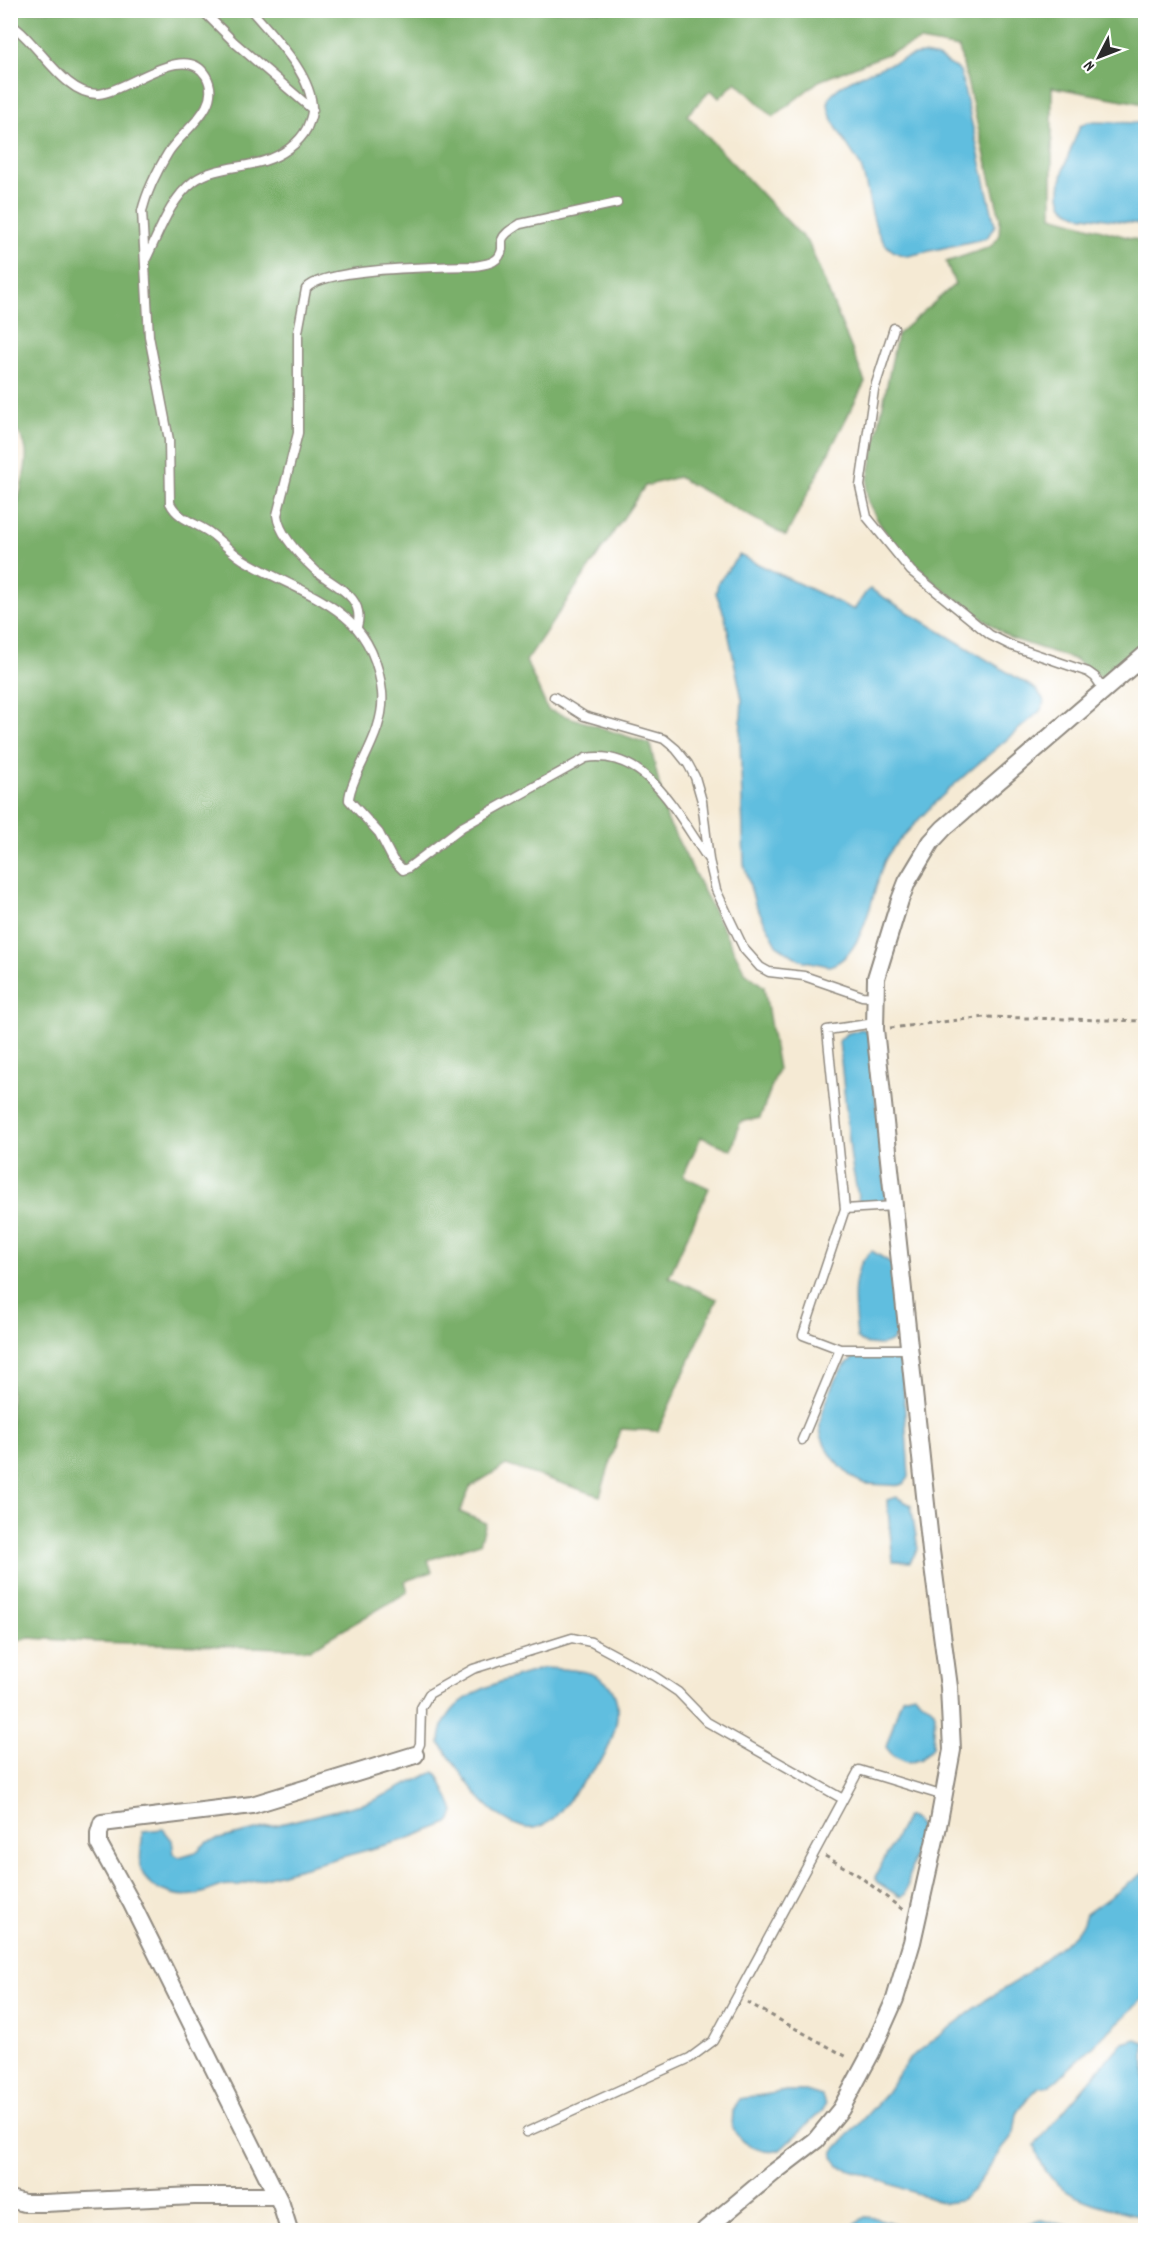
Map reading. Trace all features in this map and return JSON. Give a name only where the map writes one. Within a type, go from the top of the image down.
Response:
[{"type":"street","points":[[705,2230],[816,2140],[841,2109],[864,2067],[895,1999],[917,1920],[944,1796],[952,1741],[949,1688],[931,1551],[875,1026],[876,978],[903,891],[931,842],[944,828],[1146,654]]},
{"type":"street","points":[[289,2230],[277,2196],[132,1904],[99,1844],[99,1833],[102,1823],[252,1805],[415,1755]]},
{"type":"street","points":[[10,2199],[24,2203],[44,2203],[194,2196],[277,2196]]},
{"type":"lane","points":[[202,10],[234,42],[313,110]]},
{"type":"lane","points":[[146,259],[171,209],[186,188],[197,179],[209,174],[266,161],[284,152],[303,135],[313,110],[307,84],[280,44],[251,10]]},
{"type":"lane","points":[[10,24],[27,37],[67,81],[79,90],[88,93],[98,94],[118,88],[171,64],[191,64],[206,76],[209,86],[208,96],[202,114],[169,151],[146,197],[142,221],[149,336],[170,440],[170,503],[182,518],[213,535],[226,548],[247,562],[337,609],[357,627],[370,648],[375,663],[382,691],[383,707],[376,731],[352,785],[350,800],[380,833],[393,860],[403,870],[408,868],[462,827],[586,758],[596,757],[625,762],[657,787],[687,826],[709,860]]},
{"type":"lane","points":[[357,627],[359,622],[356,607],[349,594],[316,571],[282,533],[276,514],[298,433],[298,332],[306,289],[318,280],[380,269],[475,266],[490,263],[499,257],[502,240],[520,224],[617,202]]},
{"type":"lane","points":[[894,328],[872,400],[861,486],[867,517],[910,571],[990,635],[1012,646],[1088,672],[1095,677],[1104,690]]},
{"type":"lane","points":[[554,698],[584,716],[664,740],[676,749],[688,764],[695,777],[702,801],[709,860],[716,890],[744,948],[760,967],[769,972],[804,976],[861,996],[874,997]]},
{"type":"lane","points":[[875,1026],[827,1030],[845,1209],[803,1335],[840,1349],[909,1349]]},
{"type":"lane","points":[[845,1209],[894,1206]]},
{"type":"lane","points":[[802,1440],[840,1349]]},
{"type":"lane","points":[[415,1755],[420,1744],[422,1708],[429,1694],[473,1669],[572,1638],[591,1642],[654,1676],[678,1692],[707,1722],[843,1799]]},
{"type":"lane","points":[[527,2132],[699,2053],[717,2036],[859,1770],[944,1796]]},
{"type":"path","points":[[875,1026],[985,1017],[1146,1021]]},
{"type":"path","points":[[816,1850],[858,1875],[917,1920]]},
{"type":"path","points":[[738,1997],[864,2067]]},
{"type":"green space","points":[[11,11],[1145,11],[1145,104],[1052,87],[1052,216],[1145,242],[1145,645],[1106,681],[1076,660],[1010,638],[937,585],[900,550],[881,526],[868,502],[866,489],[897,335],[955,284],[946,262],[990,247],[999,237],[1000,218],[959,48],[920,41],[819,81],[773,117],[736,82],[719,98],[711,90],[687,115],[809,244],[865,382],[786,536],[678,477],[645,486],[526,661],[548,710],[650,744],[667,819],[745,972],[764,987],[778,1069],[760,1118],[740,1122],[732,1150],[701,1137],[683,1176],[709,1188],[669,1277],[717,1299],[658,1431],[621,1429],[600,1496],[506,1465],[470,1487],[460,1512],[486,1523],[480,1543],[428,1560],[432,1572],[405,1581],[408,1592],[311,1649],[29,1638],[11,1643],[10,525],[19,499],[26,454],[23,439],[10,423]]},
{"type":"water","points":[[924,54],[938,57],[960,71],[995,225],[987,238],[908,256],[895,252],[885,244],[878,233],[860,165],[834,123],[828,106],[829,99],[834,92],[854,79],[914,55]]},
{"type":"water","points":[[1088,122],[1145,123],[1145,225],[1078,215],[1062,203],[1060,192],[1066,163],[1080,126]]},
{"type":"water","points":[[739,555],[854,610],[870,589],[1037,690],[1045,702],[1040,711],[941,797],[893,847],[880,872],[860,936],[841,960],[829,966],[800,960],[778,946],[755,904],[744,864],[740,738],[742,699],[725,617],[716,593],[718,583]]},
{"type":"water","points":[[861,1029],[869,1034],[886,1196],[883,1200],[869,1205],[859,1202],[851,1160],[839,1041],[846,1034]]},
{"type":"water","points":[[872,1251],[893,1264],[900,1313],[896,1336],[889,1343],[878,1345],[864,1343],[857,1338],[855,1315],[856,1279],[864,1259]]},
{"type":"water","points":[[859,1355],[891,1355],[900,1359],[902,1364],[909,1477],[905,1483],[900,1485],[868,1484],[856,1480],[828,1451],[821,1433],[821,1417],[834,1383],[844,1366]]},
{"type":"water","points":[[896,1497],[911,1505],[918,1549],[910,1562],[893,1561],[887,1500]]},
{"type":"water","points":[[544,1668],[584,1672],[602,1679],[610,1687],[615,1697],[617,1720],[605,1755],[562,1809],[546,1824],[536,1828],[525,1828],[508,1821],[485,1803],[440,1743],[443,1726],[451,1712],[463,1700],[495,1684]]},
{"type":"water","points":[[914,1694],[933,1709],[935,1714],[933,1747],[921,1759],[909,1763],[893,1756],[886,1747],[902,1697]]},
{"type":"water","points":[[434,1772],[438,1775],[454,1811],[451,1820],[404,1840],[239,1885],[221,1886],[204,1893],[187,1896],[155,1887],[148,1882],[141,1868],[143,1831],[163,1829],[172,1840],[174,1854],[179,1857],[196,1852],[207,1842],[370,1802]]},
{"type":"water","points":[[907,1816],[914,1819],[920,1827],[905,1895],[900,1897],[877,1882],[875,1877]]},
{"type":"water","points":[[1145,1872],[1145,1997],[1057,2080],[1049,2086],[1039,2087],[1025,2101],[1017,2114],[1014,2133],[974,2189],[959,2201],[944,2203],[839,2166],[833,2157],[834,2151],[883,2097],[909,2059],[987,1999],[1017,1981],[1074,1935],[1083,1923],[1086,1914]]},
{"type":"water","points":[[1136,2039],[1145,2043],[1145,2217],[1093,2203],[1063,2189],[1051,2178],[1042,2164],[1035,2145],[1121,2044]]},
{"type":"water","points":[[786,2091],[806,2091],[822,2096],[825,2105],[823,2110],[780,2150],[759,2150],[745,2143],[732,2126],[733,2111],[739,2099]]},
{"type":"water","points":[[865,2217],[876,2218],[914,2230],[850,2230]]},
{"type":"water","points":[[1041,2220],[1087,2230],[1021,2230],[1027,2224]]}]
